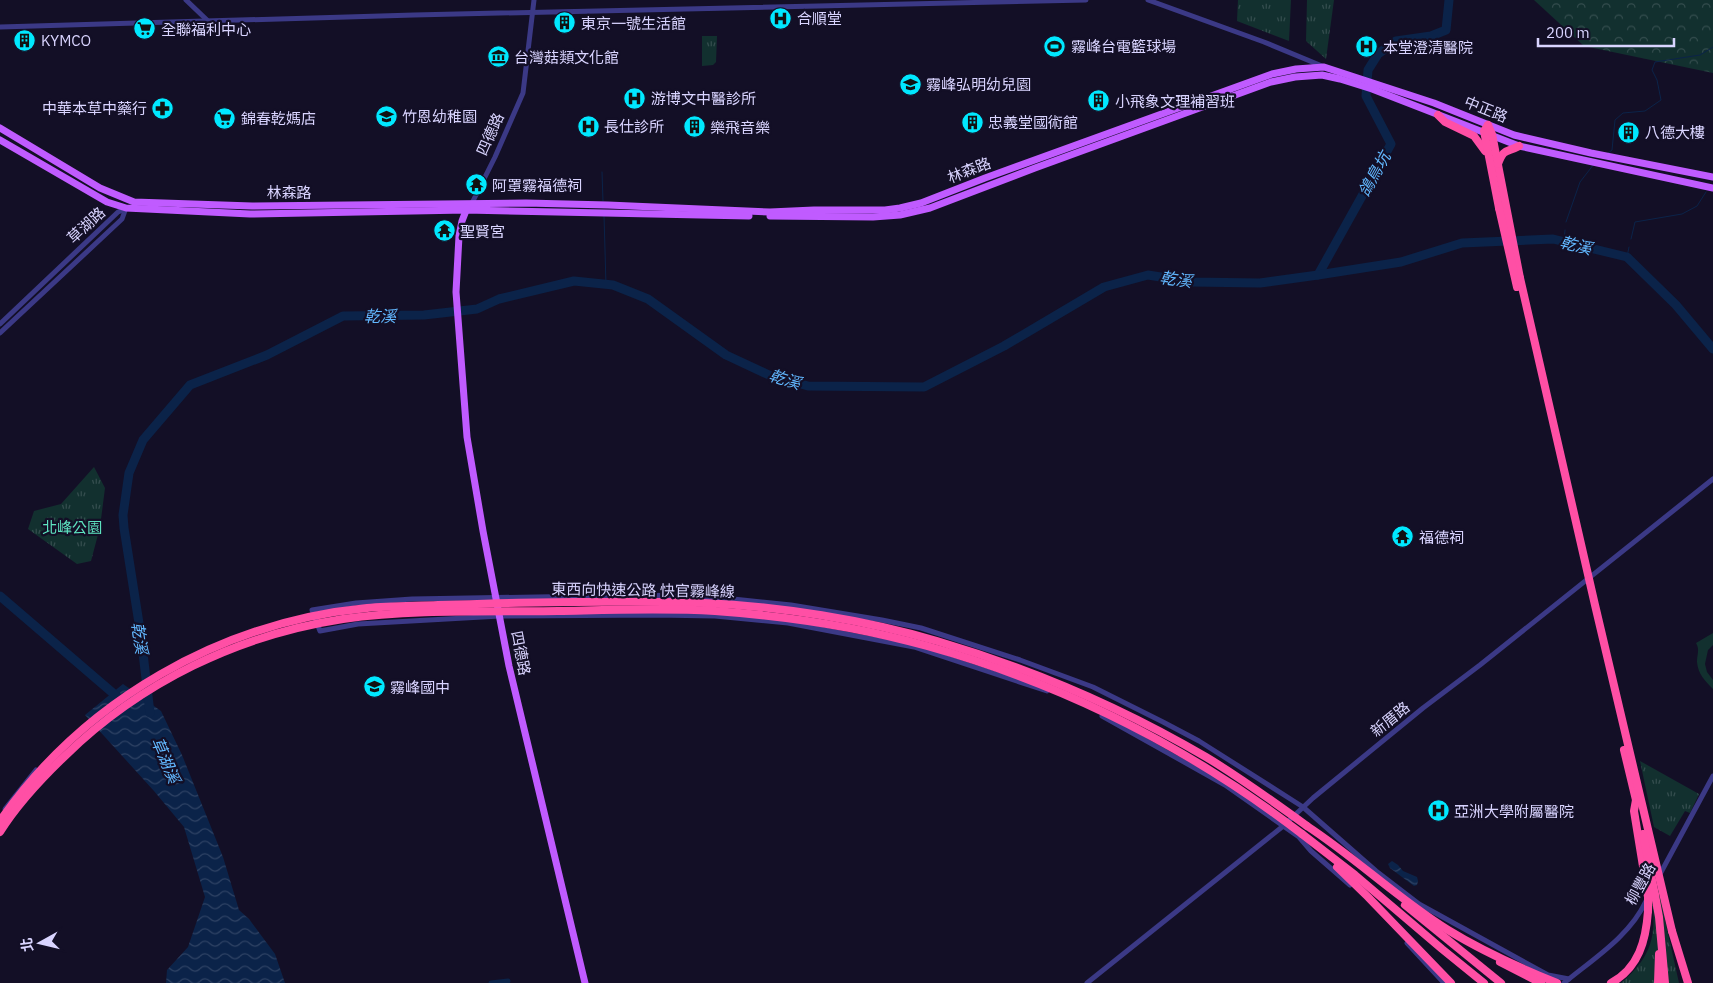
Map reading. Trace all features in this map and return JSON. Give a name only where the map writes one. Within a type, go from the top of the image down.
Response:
[{"type":"highway","points":[[1438,115],[1445,122],[1474,136],[1488,155]]},
{"type":"highway","points":[[1488,130],[1488,155],[1503,207],[1522,287],[1683,983]]},
{"type":"highway","points":[[1488,130],[1497,166],[1503,207],[1636,800],[1655,895],[1661,934],[1665,983]]},
{"type":"highway","points":[[1497,166],[1504,152],[1519,146]]},
{"type":"highway","name":"東西向快速公路 快官霧峰線","points":[[0,821],[41,768],[73,737],[98,717],[168,669],[212,648],[256,631],[300,620],[366,608],[502,602],[668,602],[748,606],[850,621],[936,640],[1004,663],[1079,691],[1148,724],[1223,768],[1307,826]]},
{"type":"highway","name":"東西向快速公路 快官霧峰線","points":[[0,832],[39,781],[85,736],[104,721],[170,677],[238,646],[283,631],[367,617],[444,612],[642,610],[714,611],[765,616],[848,629],[929,647],[1005,671],[1076,699],[1145,733],[1204,766],[1248,794],[1302,834]]},
{"type":"highway","points":[[1611,983],[1624,975],[1638,957],[1645,940],[1647,926],[1648,897],[1634,811],[1636,800]]},
{"type":"highway","points":[[1307,826],[1447,930],[1478,947],[1557,983]]},
{"type":"highway","points":[[1307,826],[1501,983]]},
{"type":"highway","points":[[1302,834],[1310,845],[1340,870],[1452,983]]},
{"type":"highway","points":[[1302,834],[1355,875],[1484,983]]},
{"type":"highway","points":[[1672,931],[1688,983]]},
{"type":"highway","points":[[1658,983],[1661,934]]},
{"type":"highway","points":[[1478,947],[1502,964],[1541,983]]},
{"type":"main road","points":[[1324,67],[1372,86]]},
{"type":"main road","name":"林森路","points":[[609,208],[770,212],[900,208],[921,203],[1016,166],[1272,74],[1296,69],[1324,67]]},
{"type":"main road","name":"林森路","points":[[609,208],[813,217],[900,215],[930,208],[1271,82],[1295,77],[1322,75],[1360,81]]},
{"type":"main road","name":"中正路","points":[[1372,86],[1438,115],[1488,130],[1713,177]]},
{"type":"main road","name":"中正路","points":[[1372,86],[1434,103],[1519,146],[1713,188]]},
{"type":"main road","name":"林森路","points":[[0,128],[100,188],[134,202],[252,206],[472,203],[598,208]]},
{"type":"main road","name":"林森路","points":[[0,140],[106,202],[126,208],[250,214],[598,208]]},
{"type":"main road","name":"四德路","points":[[472,203],[466,210],[459,236],[456,292],[467,437],[509,666],[586,983]]},
{"type":"main road","points":[[598,208],[609,208]]},
{"type":"street","points":[[186,0],[208,21]]},
{"type":"street","name":"四德路","points":[[472,203],[495,157],[523,93],[534,0]]},
{"type":"street","points":[[0,27],[1086,0]]},
{"type":"street","points":[[1148,0],[1264,42],[1324,67]]},
{"type":"street","name":"草湖路","points":[[0,324],[118,212],[126,208]]},
{"type":"street","name":"草湖路","points":[[0,333],[122,219],[126,208]]},
{"type":"street","name":"新厝路","points":[[1087,983],[1282,827],[1424,708],[1713,479]]},
{"type":"street","points":[[1444,983],[1366,898],[1311,851],[1299,837],[1224,785],[1094,711],[1047,691],[914,647],[788,623],[715,616],[500,616],[358,624],[320,631],[312,610],[390,600],[650,595],[733,599],[791,605],[921,628],[1020,660],[1093,687],[1199,741],[1304,807],[1376,871],[1419,904],[1548,975],[1569,979]]},
{"type":"street","points":[[0,816],[36,770]]},
{"type":"street","name":"柳豐路","points":[[1564,983],[1617,940],[1644,908],[1661,871],[1713,776]]},
{"type":"street","points":[[0,838],[8,825],[44,781]]},
{"type":"green space","points":[[1238,0],[1291,0],[1289,41],[1237,21]]},
{"type":"green space","points":[[1307,0],[1334,0],[1326,59],[1306,41]]},
{"type":"green space","points":[[1534,0],[1713,0],[1713,73],[1584,46]]},
{"type":"green space","points":[[702,36],[717,36],[716,62],[713,65],[702,66]]},
{"type":"green space","name":"北峰公園","points":[[94,467],[105,488],[100,527],[91,561],[77,564],[28,529],[34,511],[61,504]]},
{"type":"green space","points":[[1713,633],[1713,645],[1708,650],[1705,664],[1707,672],[1713,680],[1713,689],[1700,674],[1696,643]]},
{"type":"green space","points":[[1640,761],[1699,794],[1690,813],[1685,811],[1670,836],[1654,827]]},
{"type":"green space","points":[[1662,881],[1671,918],[1665,920],[1679,983],[1621,983],[1646,955],[1650,945],[1653,923],[1651,897]]},
{"type":"water","points":[[123,684],[161,711],[182,755],[223,857],[239,910],[249,919],[275,954],[285,983],[166,983],[167,970],[188,947],[205,897],[184,827],[85,715]]},
{"type":"water","points":[[1392,861],[1403,871],[1417,877],[1417,885],[1414,886],[1390,868],[1388,864]]},
{"type":"waterway","name":"鴿鳥坑","points":[[1318,275],[1391,144],[1366,96],[1368,70],[1378,54],[1396,41],[1431,36],[1446,30],[1449,0]]},
{"type":"waterway","points":[[1607,154],[1612,150],[1615,120],[1623,113],[1645,111],[1661,100],[1657,80],[1652,70],[1655,62],[1700,55],[1713,47]]},
{"type":"waterway","points":[[1566,222],[1580,182],[1594,164]]},
{"type":"waterway","points":[[602,172],[603,201]]},
{"type":"waterway","points":[[1631,239],[1635,222],[1682,214],[1697,206],[1706,192]]},
{"type":"waterway","points":[[604,215],[606,285]]},
{"type":"waterway","points":[[1564,242],[1565,230]]},
{"type":"waterway","name":"乾溪","points":[[150,713],[123,515],[129,473],[143,440],[190,385],[267,355],[343,316],[424,315],[477,309],[499,299],[574,281],[613,285],[648,299],[726,355],[769,375],[808,386],[924,387],[1004,346],[1104,287],[1148,275],[1192,282],[1260,283],[1401,262],[1462,243],[1553,239],[1627,257],[1676,305],[1713,349]]},
{"type":"waterway","points":[[1627,257],[1629,247]]},
{"type":"waterway","name":"草湖溪","points":[[0,596],[121,700]]},
{"type":"waterway","points":[[491,983],[508,981]]},
{"type":"place","name":"合順堂","points":[[781,18]]},
{"type":"place","name":"東京一號生活館","points":[[565,23]]},
{"type":"place","name":"全聯福利中心","points":[[145,29]]},
{"type":"place","name":"KYMCO","points":[[25,40]]},
{"type":"place","name":"霧峰台電籃球場","points":[[1055,46]]},
{"type":"place","name":"本堂澄清醫院","points":[[1367,47]]},
{"type":"place","name":"台灣菇類文化館","points":[[498,57]]},
{"type":"place","name":"霧峰弘明幼兒園","points":[[910,84]]},
{"type":"place","name":"游博文中醫診所","points":[[635,98]]},
{"type":"place","name":"小飛象文理補習班","points":[[1099,101]]},
{"type":"place","name":"中華本草中藥行","points":[[163,108]]},
{"type":"place","name":"竹恩幼稚園","points":[[386,116]]},
{"type":"place","name":"錦春乾媽店","points":[[225,118]]},
{"type":"place","name":"忠義堂國術館","points":[[972,122]]},
{"type":"place","name":"長仕診所","points":[[588,126]]},
{"type":"place","name":"樂飛音樂","points":[[694,127]]},
{"type":"place","name":"八德大樓","points":[[1629,132]]},
{"type":"place","name":"阿罩霧福德祠","points":[[476,185]]},
{"type":"place","name":"聖賢宮","points":[[444,231]]},
{"type":"place","name":"福德祠","points":[[1403,537]]},
{"type":"place","name":"霧峰國中","points":[[374,687]]},
{"type":"place","name":"亞洲大學附屬醫院","points":[[1438,811]]}]
